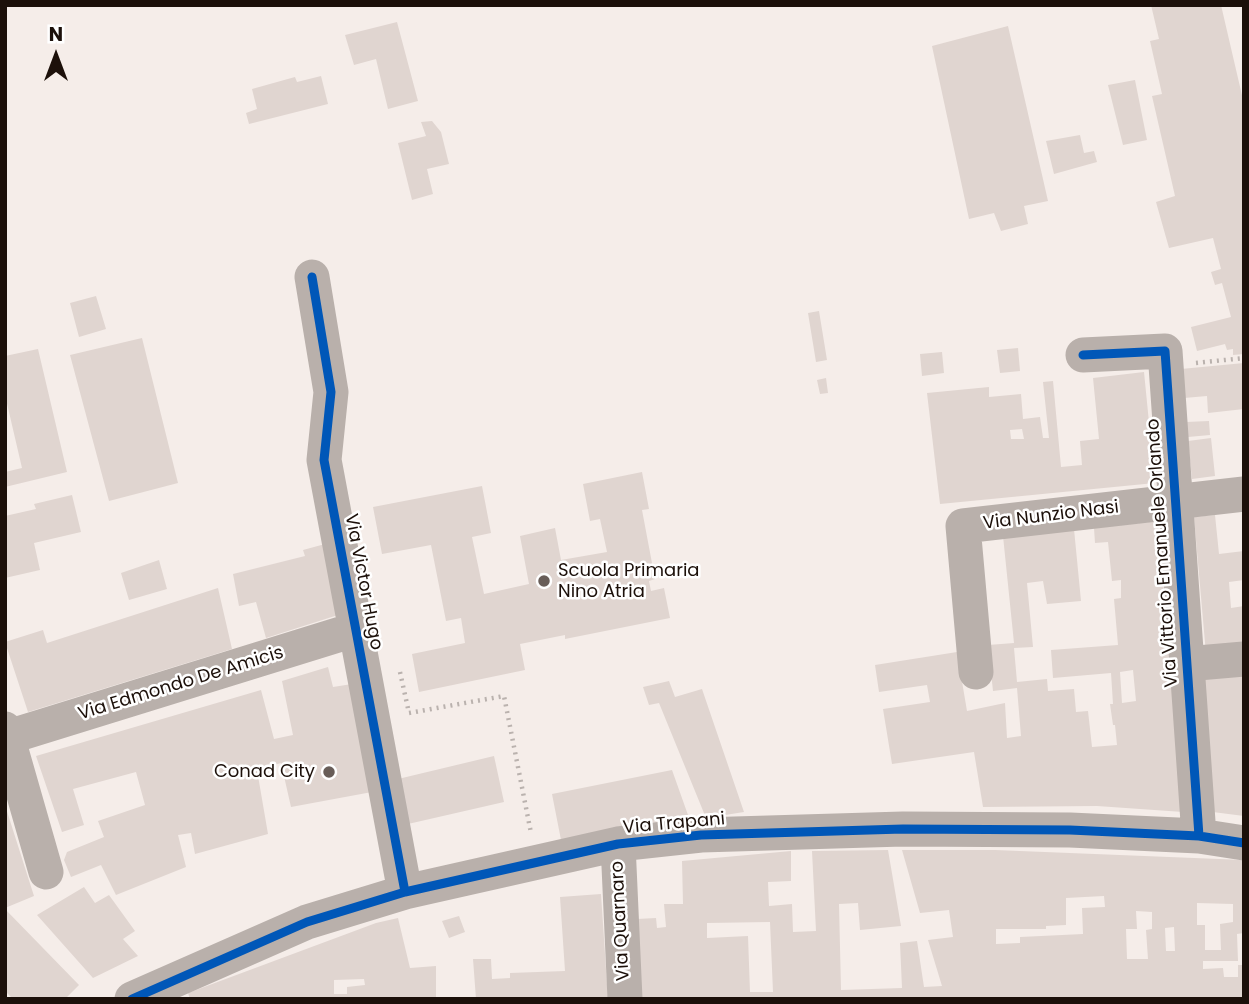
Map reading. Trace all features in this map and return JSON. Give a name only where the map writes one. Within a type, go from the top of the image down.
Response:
[{"type":"street","name":"Via Victor Hugo","points":[[312,277],[331,392],[324,460],[405,892]]},
{"type":"street","points":[[1083,355],[1165,351],[1166,366]]},
{"type":"street","name":"Via Vittorio Emanuele Orlando","points":[[1166,366],[1199,836]]},
{"type":"street","name":"Via Nunzio Nasi","points":[[976,672],[963,526],[1244,494]]},
{"type":"street","name":"Via Edmondo De Amicis","points":[[6,735],[357,629]]},
{"type":"street","points":[[1186,664],[1244,659]]},
{"type":"street","points":[[6,735],[46,872]]},
{"type":"street","name":"Via Trapani","points":[[149,995],[307,922],[405,892],[618,844],[701,835],[904,829],[1070,830],[1199,836],[1244,843]]},
{"type":"street","name":"Via Quarnaro","points":[[618,844],[625,999]]},
{"type":"path","points":[[1166,366],[1244,358]]},
{"type":"path","points":[[398,661],[409,713],[504,696],[537,862]]},
{"type":"building","points":[[1151,5],[1221,5],[1244,104],[1244,354],[1233,355],[1233,349],[1227,350],[1225,344],[1197,351],[1191,327],[1231,317],[1222,283],[1215,285],[1211,272],[1221,269],[1213,238],[1169,248],[1156,202],[1175,196],[1152,96],[1162,94],[1150,41],[1159,39]]},
{"type":"building","points":[[397,22],[418,101],[388,109],[376,59],[354,65],[345,35]]},
{"type":"building","points":[[1008,26],[1048,201],[1024,206],[1028,224],[1001,231],[994,213],[969,219],[932,46]]},
{"type":"building","points":[[321,76],[328,104],[249,124],[246,113],[257,109],[252,89],[295,77],[297,82]]},
{"type":"building","points":[[1135,80],[1147,140],[1123,145],[1108,85]]},
{"type":"building","points":[[432,121],[441,132],[449,164],[427,169],[433,194],[412,200],[398,143],[426,136],[421,122]]},
{"type":"building","points":[[1080,135],[1084,153],[1094,151],[1097,162],[1054,174],[1046,141]]},
{"type":"building","points":[[96,296],[106,329],[79,337],[70,303]]},
{"type":"building","points":[[819,311],[827,360],[816,362],[808,313]]},
{"type":"building","points":[[142,338],[178,483],[109,501],[70,355]]},
{"type":"building","points":[[1018,348],[1020,371],[1000,373],[997,350]]},
{"type":"building","points":[[38,349],[67,472],[5,487],[5,472],[22,468],[5,395],[5,356]]},
{"type":"building","points":[[942,352],[944,373],[922,376],[920,354]]},
{"type":"building","points":[[1244,363],[1244,409],[1208,413],[1207,396],[1184,398],[1181,369]]},
{"type":"building","points":[[1144,372],[1155,483],[940,504],[927,393],[989,387],[989,397],[1021,394],[1023,419],[1040,417],[1043,438],[1049,438],[1043,382],[1053,381],[1061,467],[1082,465],[1080,441],[1099,439],[1093,378]],"holes":[[[1022,429],[1024,439],[1011,439],[1010,430]]]},
{"type":"building","points":[[826,378],[828,393],[820,394],[817,380]]},
{"type":"building","points":[[1209,421],[1210,435],[1188,437],[1186,422]]},
{"type":"building","points":[[1211,438],[1215,476],[1192,479],[1188,441]]},
{"type":"building","points":[[642,472],[649,509],[642,510],[655,579],[649,581],[651,591],[664,588],[670,618],[565,639],[565,635],[520,644],[525,670],[419,692],[412,654],[465,643],[461,618],[446,621],[431,545],[382,554],[373,507],[482,486],[491,533],[472,537],[484,594],[529,584],[520,536],[555,528],[561,560],[607,552],[600,519],[590,521],[583,484]]},
{"type":"building","points":[[72,495],[81,532],[34,543],[40,570],[5,578],[5,516],[36,509],[34,504]]},
{"type":"building","points":[[1215,515],[1219,554],[1244,551],[1244,580],[1229,582],[1231,608],[1244,606],[1244,650],[1206,654],[1194,517]]},
{"type":"building","points":[[1158,521],[1183,812],[1097,806],[983,807],[974,752],[892,764],[883,709],[930,702],[927,685],[879,692],[875,665],[957,652],[967,711],[1005,703],[1007,738],[1021,736],[1017,688],[993,691],[988,645],[1014,643],[1003,536],[1074,529],[1081,601],[1047,604],[1043,581],[1027,583],[1033,647],[1014,648],[1017,682],[1047,679],[1048,691],[1074,689],[1076,712],[1088,711],[1092,747],[1117,745],[1110,704],[1113,704],[1111,673],[1053,678],[1051,650],[1118,645],[1114,599],[1121,598],[1121,580],[1112,581],[1108,542],[1095,543],[1094,528]],"holes":[[[1133,670],[1136,701],[1122,703],[1120,672]]]},
{"type":"building","points":[[325,544],[338,615],[266,638],[256,602],[239,606],[233,574],[305,556],[303,550]]},
{"type":"building","points":[[159,560],[167,589],[129,600],[121,573]]},
{"type":"building","points":[[218,588],[232,649],[28,712],[5,642],[43,630],[47,643]]},
{"type":"building","points":[[328,667],[333,687],[352,684],[372,792],[291,807],[281,763],[257,770],[268,834],[195,854],[191,833],[178,835],[186,867],[116,895],[101,865],[71,877],[64,860],[67,852],[104,837],[98,821],[145,805],[136,772],[73,789],[84,825],[62,832],[36,756],[261,690],[274,739],[293,735],[282,681]]},
{"type":"building","points":[[1244,675],[1244,816],[1205,811],[1195,680]]},
{"type":"building","points":[[669,681],[675,697],[702,689],[744,812],[706,818],[659,703],[649,705],[643,687]]},
{"type":"building","points":[[494,756],[504,802],[408,824],[398,779]]},
{"type":"building","points":[[672,770],[688,815],[561,840],[552,794]]},
{"type":"building","points":[[5,805],[34,896],[5,908]]},
{"type":"building","points":[[888,850],[901,926],[860,930],[858,903],[839,904],[841,990],[902,988],[900,943],[917,941],[924,987],[942,986],[928,940],[953,937],[949,910],[920,913],[902,850],[995,850],[1244,860],[1244,933],[1237,934],[1238,961],[1203,961],[1203,969],[1223,968],[1224,977],[1238,977],[1238,965],[1244,965],[1244,999],[639,999],[637,919],[656,918],[657,928],[666,927],[664,904],[683,904],[682,861],[791,851],[791,881],[768,882],[769,906],[792,904],[793,932],[816,931],[812,851]],"holes":[[[1104,896],[1105,907],[1082,908],[1083,934],[1020,937],[1020,943],[996,944],[996,929],[1046,929],[1046,926],[1066,925],[1066,898]],[[1197,903],[1233,904],[1233,922],[1220,924],[1221,950],[1205,950],[1205,925],[1197,925]],[[1136,911],[1152,912],[1152,929],[1146,930],[1148,959],[1127,959],[1126,929],[1137,929]],[[770,922],[773,992],[750,992],[748,936],[707,938],[707,923]],[[1174,927],[1175,951],[1166,951],[1165,928]]]},
{"type":"building","points":[[84,887],[95,903],[109,895],[135,931],[123,939],[138,956],[93,978],[37,915]]},
{"type":"building","points":[[601,894],[608,999],[476,999],[473,959],[491,959],[492,979],[510,978],[510,973],[565,971],[560,897]]},
{"type":"building","points":[[5,909],[79,985],[65,999],[13,999],[5,991]]},
{"type":"building","points":[[459,916],[465,932],[449,938],[442,921]]},
{"type":"building","points":[[398,918],[410,968],[436,966],[436,999],[190,999],[188,993],[376,923]],"holes":[[[364,979],[365,985],[347,987],[347,994],[334,994],[334,980]]]},
{"type":"cycle path","points":[[312,277],[331,392],[324,460],[405,892]]},
{"type":"cycle path","points":[[1083,355],[1165,351],[1199,836]]},
{"type":"cycle path","points":[[132,999],[307,922],[405,892],[618,844],[701,835],[903,829],[1070,830],[1199,836],[1244,843]]},
{"type":"place","name":"Scuola Primaria Nino Atria","points":[[544,581]]},
{"type":"place","name":"Conad City","points":[[329,772]]}]
